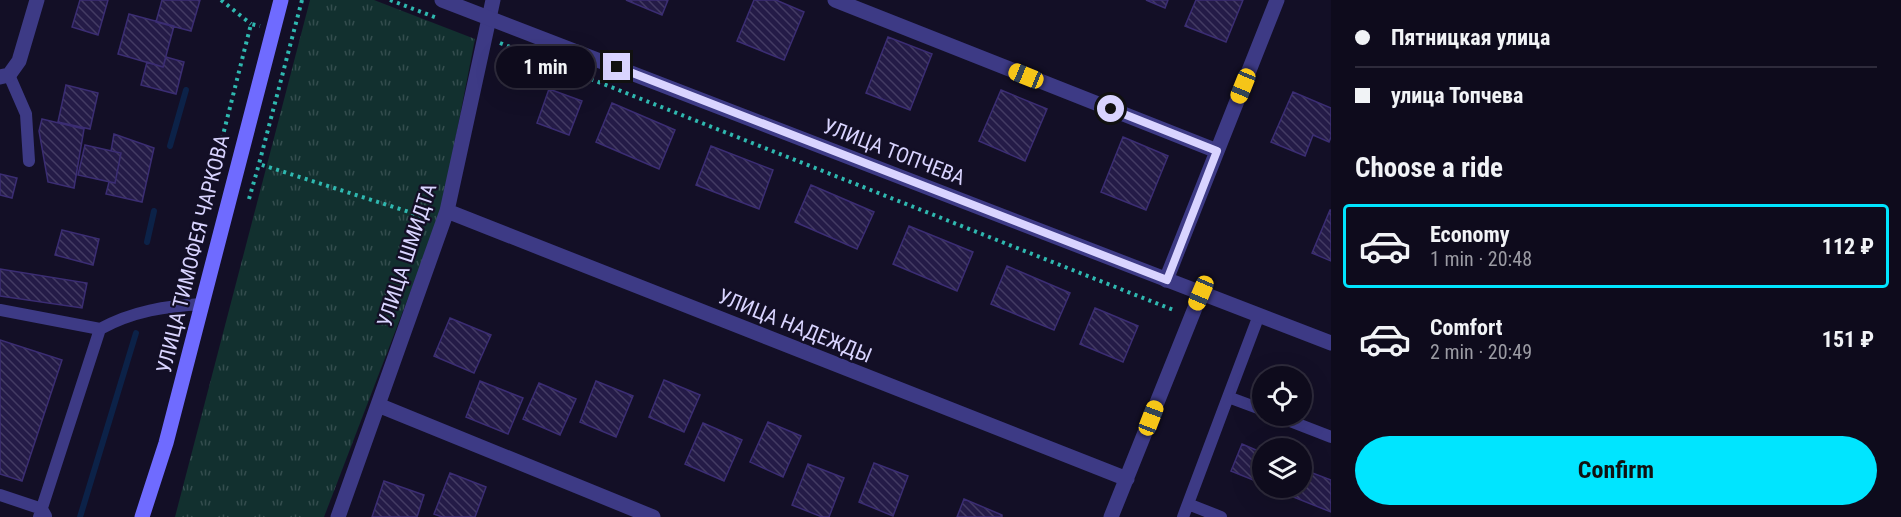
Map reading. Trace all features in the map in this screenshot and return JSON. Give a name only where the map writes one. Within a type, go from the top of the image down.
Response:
[{"type":"main road","name":"УЛИЦА ТИМОФЕЯ ЧАРКОВА","points":[[142,517],[166,442],[281,0]]},
{"type":"street","points":[[5,76],[19,61],[37,0]]},
{"type":"street","name":"УЛИЦА ТОПЧЕВА","points":[[442,0],[1331,343]]},
{"type":"street","name":"УЛИЦА ШМИДТА","points":[[338,517],[445,217],[493,0]]},
{"type":"street","points":[[835,0],[1217,151]]},
{"type":"street","points":[[1167,280],[1277,0]]},
{"type":"street","name":"УЛИЦА НАДЕЖДЫ","points":[[445,217],[1127,479]]},
{"type":"street","points":[[1111,517],[1201,293]]},
{"type":"street","points":[[378,405],[653,517]]},
{"type":"lane","points":[[5,76],[26,114],[28,161]]},
{"type":"lane","points":[[0,310],[100,329],[122,318],[169,306],[202,304]]},
{"type":"lane","points":[[1183,517],[1259,315]]},
{"type":"lane","points":[[0,495],[42,514],[100,329]]},
{"type":"lane","points":[[1228,397],[1252,406]]},
{"type":"lane","points":[[1303,426],[1331,437]]},
{"type":"lane","points":[[1188,504],[1221,517]]},
{"type":"path","points":[[221,0],[251,24]]},
{"type":"path","points":[[302,0],[259,164],[445,217]]},
{"type":"path","points":[[390,0],[442,20]]},
{"type":"path","points":[[484,37],[1191,317]]},
{"type":"green space","points":[[310,0],[374,0],[475,39],[441,212],[324,517],[175,517]]},
{"type":"building","points":[[80,0],[108,0],[98,35],[72,27]]},
{"type":"building","points":[[162,0],[200,0],[191,31],[156,22]]},
{"type":"building","points":[[626,0],[668,0],[662,15]]},
{"type":"building","points":[[754,0],[776,0],[804,12],[784,60],[737,41]]},
{"type":"building","points":[[1146,0],[1168,0],[1165,8]]},
{"type":"building","points":[[1196,0],[1243,0],[1226,42],[1185,26]]},
{"type":"building","points":[[129,14],[174,26],[163,67],[118,54]]},
{"type":"building","points":[[888,37],[932,54],[910,110],[866,93]]},
{"type":"building","points":[[166,57],[184,62],[176,94],[141,85],[147,62],[163,67]]},
{"type":"building","points":[[66,85],[98,93],[90,129],[58,122]]},
{"type":"building","points":[[549,89],[582,101],[569,135],[537,123]]},
{"type":"building","points":[[1001,90],[1047,109],[1025,161],[979,141]]},
{"type":"building","points":[[1293,92],[1331,108],[1329,142],[1313,135],[1305,156],[1271,142]]},
{"type":"building","points":[[612,103],[675,130],[659,169],[596,142]]},
{"type":"building","points":[[42,119],[84,129],[74,188],[48,182],[39,131]]},
{"type":"building","points":[[114,134],[154,148],[142,202],[106,194],[109,182],[115,183],[121,153],[111,151]]},
{"type":"building","points":[[1123,137],[1168,156],[1146,210],[1101,192]]},
{"type":"building","points":[[85,145],[121,153],[115,183],[78,175]]},
{"type":"building","points":[[711,146],[773,170],[759,209],[696,185]]},
{"type":"building","points":[[0,174],[17,178],[12,198],[0,195]]},
{"type":"building","points":[[811,185],[874,212],[857,249],[795,222]]},
{"type":"building","points":[[1331,210],[1331,261],[1312,253]]},
{"type":"building","points":[[909,226],[973,252],[957,291],[893,264]]},
{"type":"building","points":[[62,230],[99,239],[93,265],[55,255]]},
{"type":"building","points":[[1007,266],[1070,293],[1054,330],[991,304]]},
{"type":"building","points":[[0,269],[87,283],[82,308],[0,296]]},
{"type":"building","points":[[1095,308],[1138,326],[1123,362],[1080,344]]},
{"type":"building","points":[[450,318],[491,335],[474,373],[434,356]]},
{"type":"building","points":[[0,340],[62,360],[22,481],[0,474]]},
{"type":"building","points":[[664,380],[700,395],[684,432],[649,417]]},
{"type":"building","points":[[480,381],[523,398],[508,434],[466,417]]},
{"type":"building","points":[[596,381],[633,396],[616,437],[580,422]]},
{"type":"building","points":[[539,383],[576,399],[560,435],[523,419]]},
{"type":"building","points":[[768,422],[801,436],[783,477],[750,462]]},
{"type":"building","points":[[703,423],[742,440],[724,481],[685,464]]},
{"type":"building","points":[[1242,444],[1252,448],[1252,480],[1231,471]]},
{"type":"building","points":[[874,463],[908,476],[893,516],[859,502]]},
{"type":"building","points":[[808,464],[844,478],[829,517],[822,517],[792,505]]},
{"type":"building","points":[[450,473],[486,487],[475,517],[442,517],[434,514]]},
{"type":"building","points":[[1312,473],[1331,480],[1331,512],[1296,498],[1312,498]]},
{"type":"building","points":[[384,481],[424,495],[417,517],[372,517]]},
{"type":"building","points":[[964,499],[1002,515],[1002,517],[957,517]]},
{"type":"waterway","points":[[170,146],[186,90]]},
{"type":"waterway","points":[[147,242],[154,211]]},
{"type":"waterway","points":[[80,517],[136,333]]},
{"type":"route","points":[[617,67],[1167,280],[1217,151],[1111,109]]}]
